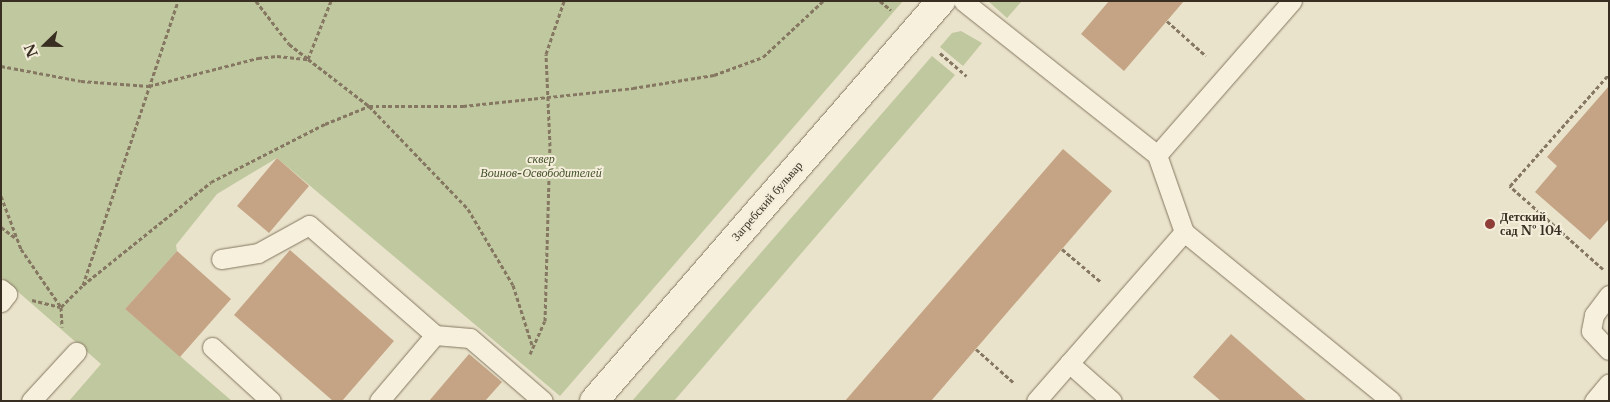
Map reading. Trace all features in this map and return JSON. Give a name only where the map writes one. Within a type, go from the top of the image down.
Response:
[{"type":"street","name":"Загребский бульвар","points":[[594,401],[941,1]]},
{"type":"lane","points":[[963,1],[1157,156],[1184,232],[1391,401]]},
{"type":"lane","points":[[1157,156],[1292,1]]},
{"type":"lane","points":[[221,259],[258,253],[309,225],[435,335],[470,338],[543,401]]},
{"type":"lane","points":[[1036,401],[1184,232]]},
{"type":"lane","points":[[1,289],[8,294],[1,302]]},
{"type":"lane","points":[[1609,294],[1594,315],[1591,331],[1609,350]]},
{"type":"lane","points":[[379,401],[435,335]]},
{"type":"lane","points":[[212,347],[271,401]]},
{"type":"lane","points":[[31,401],[76,352]]},
{"type":"lane","points":[[1069,363],[1112,401]]},
{"type":"lane","points":[[1594,401],[1609,383]]},
{"type":"path","points":[[83,286],[178,1]]},
{"type":"path","points":[[256,1],[289,44],[369,106],[468,209],[513,285],[533,348]]},
{"type":"path","points":[[308,59],[331,1]]},
{"type":"path","points":[[518,380],[545,321],[550,146],[545,99],[546,54],[564,1]]},
{"type":"path","points":[[61,307],[83,286],[212,182],[317,128],[369,106],[463,106],[545,99],[675,82],[738,68],[763,57],[823,1]]},
{"type":"path","points":[[880,1],[893,12]]},
{"type":"path","points":[[1167,21],[1227,75]]},
{"type":"path","points":[[936,50],[966,76]]},
{"type":"path","points":[[1,66],[81,81],[149,86],[197,76],[258,58],[277,56],[308,59]]},
{"type":"path","points":[[1609,74],[1510,186],[1609,274]]},
{"type":"path","points":[[1,196],[17,239],[31,268],[61,307]]},
{"type":"path","points":[[1,228],[17,239]]},
{"type":"path","points":[[1062,249],[1124,301]]},
{"type":"path","points":[[23,298],[61,307]]},
{"type":"path","points":[[976,349],[1019,388]]},
{"type":"green space","name":"сквер Воинов-Освободителей","points":[[1,1],[903,1],[560,396],[277,158],[217,194],[176,245],[177,251],[125,309],[232,401],[69,401],[101,364],[1,277]]},
{"type":"green space","points":[[988,1],[1022,1],[1007,18]]},
{"type":"green space","points":[[961,31],[982,43],[963,66],[940,47],[952,33]]},
{"type":"green space","points":[[932,56],[955,75],[674,401],[632,401]]},
{"type":"building","points":[[1109,1],[1184,1],[1124,71],[1081,34]]},
{"type":"building","points":[[1609,86],[1609,219],[1590,240],[1535,192],[1557,166],[1547,157]]},
{"type":"building","points":[[1063,149],[1112,191],[931,401],[845,401]]},
{"type":"building","points":[[277,158],[309,186],[269,233],[237,206]]},
{"type":"building","points":[[290,250],[394,341],[342,401],[333,401],[234,315]]},
{"type":"building","points":[[177,251],[231,299],[180,357],[125,309]]},
{"type":"building","points":[[1231,334],[1307,401],[1221,401],[1193,377]]},
{"type":"building","points":[[469,354],[502,382],[485,401],[429,401]]},
{"type":"place","name":"Детский сад № 104","points":[[1490,224]]}]
